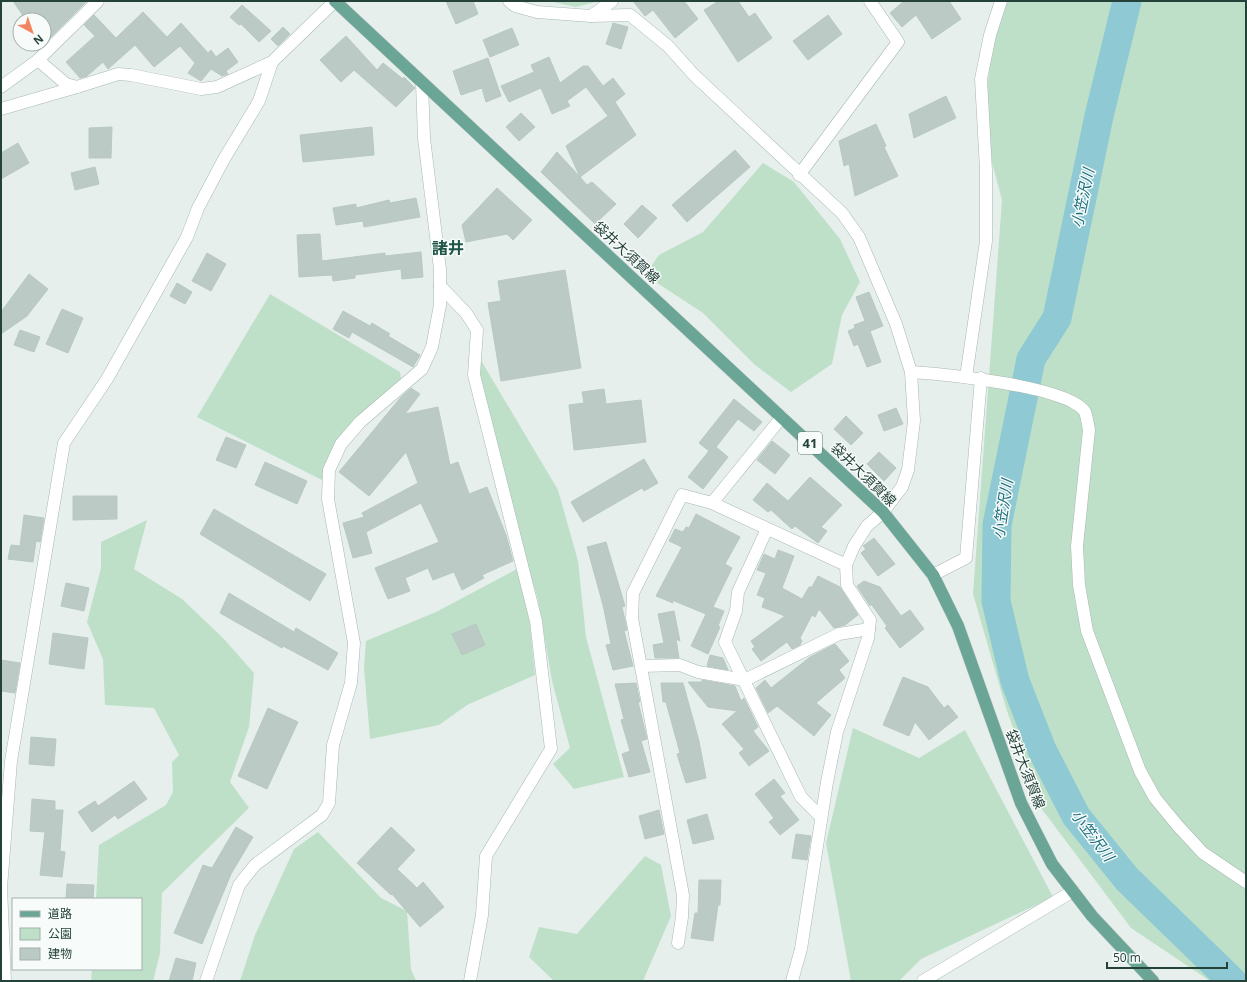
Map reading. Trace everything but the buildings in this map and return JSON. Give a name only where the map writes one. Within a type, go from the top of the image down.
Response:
[{"type":"main road","name":"袋井大須賀線","points":[[335,1],[883,512],[933,575],[958,626],[1021,803],[1052,864],[1092,916],[1153,981]]},
{"type":"street","points":[[1,87],[38,60],[98,1]]},
{"type":"street","points":[[1,109],[118,74],[201,89],[217,88],[272,62],[335,1]]},
{"type":"street","points":[[509,1],[515,6],[537,12],[591,16],[630,15],[668,46],[694,75],[799,175],[842,213],[859,237],[896,324],[911,372],[914,421],[908,470],[902,487],[883,512],[867,526],[854,546],[846,565],[847,586],[870,620],[868,638],[837,732],[801,950],[792,981]]},
{"type":"street","points":[[591,16],[612,1]]},
{"type":"street","points":[[799,175],[898,42],[870,1]]},
{"type":"street","points":[[966,377],[986,241],[986,170],[981,79],[990,35],[1001,1]]},
{"type":"street","points":[[38,60],[66,84],[77,87]]},
{"type":"street","points":[[5,981],[1,888],[11,761],[64,443],[107,379],[187,237],[198,208],[224,159],[259,101],[272,62]]},
{"type":"street","points":[[206,981],[239,885],[255,865],[322,815],[329,803],[333,745],[351,683],[354,643],[328,499],[330,470],[341,444],[360,422],[422,369],[432,346],[440,305],[440,269],[424,138],[422,82]]},
{"type":"street","points":[[440,286],[466,313],[477,330],[474,375],[536,621],[552,748],[486,856],[482,914],[470,981]]},
{"type":"street","points":[[911,372],[981,378],[1051,394],[1068,400],[1084,411],[1089,430],[1077,546],[1080,584],[1087,631],[1140,771],[1155,798],[1178,826],[1203,852],[1246,882]]},
{"type":"street","points":[[933,575],[966,558],[981,378]]},
{"type":"street","points":[[712,503],[782,417]]},
{"type":"street","points":[[678,943],[682,917],[683,895],[632,618],[633,593],[682,495],[712,503],[846,565]]},
{"type":"street","points":[[767,529],[738,592],[736,611],[725,642],[745,680],[801,797],[822,817]]},
{"type":"street","points":[[641,666],[680,665],[698,672],[745,680],[839,634],[869,628]]},
{"type":"street","points":[[923,981],[1073,891]]},
{"type":"green space","points":[[548,1],[600,1],[576,7]]},
{"type":"green space","points":[[1004,1],[1246,1],[1246,981],[1210,981],[1131,928],[1041,808],[1006,708],[973,594],[1002,200],[983,128],[995,18]]},
{"type":"green space","points":[[763,163],[794,182],[840,239],[860,282],[842,315],[832,364],[791,392],[755,365],[703,313],[645,275],[659,255],[703,232]]},
{"type":"green space","points":[[270,294],[400,372],[401,379],[344,434],[322,480],[197,417]]},
{"type":"green space","points":[[476,352],[558,490],[578,561],[586,637],[624,777],[574,789],[553,764],[570,748],[552,681],[538,600],[483,413]]},
{"type":"green space","points":[[147,520],[134,569],[182,599],[223,638],[254,673],[249,727],[230,782],[249,808],[162,893],[160,953],[153,981],[91,981],[92,970],[142,970],[142,898],[96,898],[99,845],[166,805],[173,792],[172,762],[179,755],[154,708],[105,705],[103,659],[87,622],[101,568],[101,542]]},
{"type":"green space","points":[[517,569],[529,616],[535,675],[467,705],[439,725],[370,739],[364,668],[366,641],[436,612]]},
{"type":"green space","points":[[853,728],[919,758],[965,730],[1053,897],[921,959],[899,981],[851,981],[826,843]]},
{"type":"green space","points":[[318,832],[381,898],[407,911],[411,969],[416,981],[240,981],[255,935],[294,849]]},
{"type":"green space","points":[[645,856],[661,865],[671,916],[643,981],[554,981],[529,957],[539,927],[577,934]]},
{"type":"waterway","name":"小笠沢川","points":[[1127,1],[1099,116],[1057,318],[1031,359],[997,525],[996,601],[1015,681],[1042,750],[1076,816],[1127,879],[1232,981]]},
{"type":"district","name":"諸井","points":[[448,248]]}]
